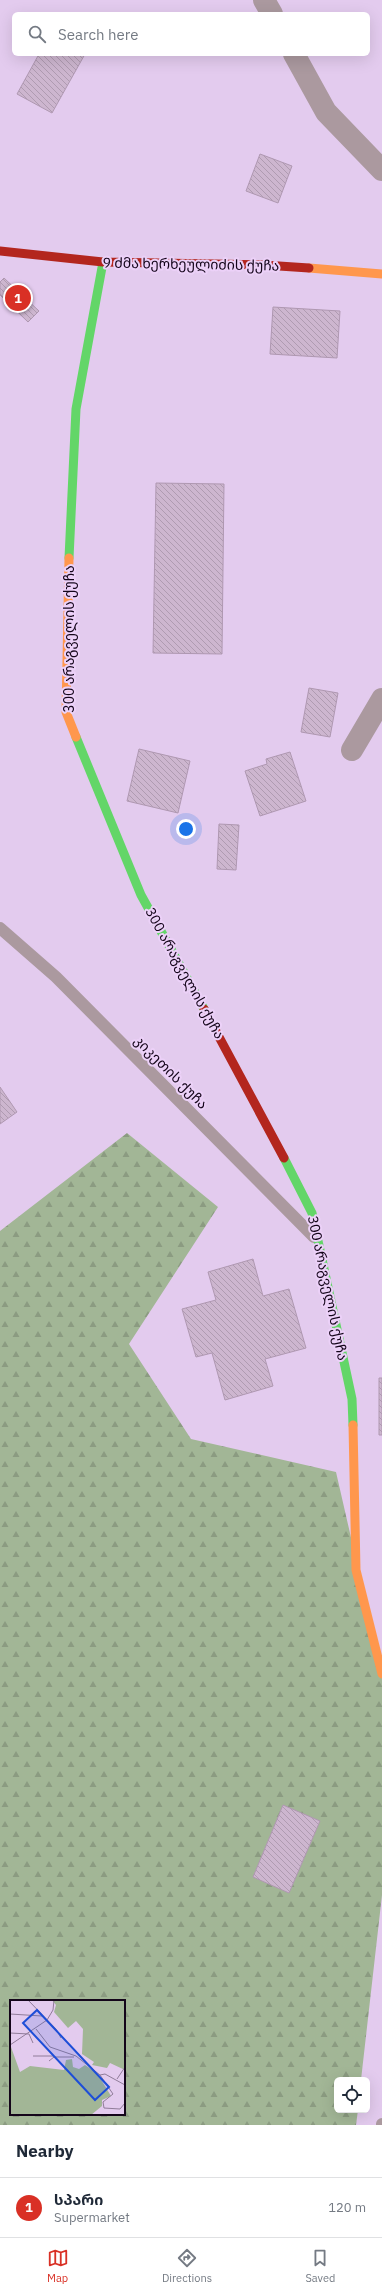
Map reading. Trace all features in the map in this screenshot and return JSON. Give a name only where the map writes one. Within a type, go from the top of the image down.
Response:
[{"type":"street","points":[[264,0],[271,12]]},
{"type":"street","points":[[295,56],[326,112],[382,170]]},
{"type":"street","name":"9 ძმა ხერხეულიძის ქუჩა","points":[[0,251],[103,262],[264,265],[382,274]]},
{"type":"street","name":"300 არაგველის ქუჩა","points":[[103,262],[76,410],[68,569],[66,712],[141,895],[241,1075],[312,1213],[352,1399],[356,1570],[382,1674]]},
{"type":"street","points":[[352,750],[382,699]]},
{"type":"lane","name":"კიკეთის ქუჩა","points":[[0,928],[56,977],[318,1241]]},
{"type":"green space","points":[[127,1133],[218,1207],[129,1344],[191,1439],[336,1472],[382,1673],[382,1895],[361,2077],[334,2077],[334,2113],[358,2113],[356,2125],[0,2125],[0,1231]]},
{"type":"building","points":[[38,56],[84,56],[52,113],[17,94]]},
{"type":"building","points":[[260,154],[292,166],[278,203],[246,191]]},
{"type":"building","points":[[4,278],[39,311],[28,322],[0,295],[0,282]]},
{"type":"building","points":[[273,307],[340,311],[337,358],[270,354]]},
{"type":"building","points":[[156,483],[224,484],[222,654],[153,653]]},
{"type":"building","points":[[309,688],[338,693],[330,737],[301,732]]},
{"type":"building","points":[[139,749],[190,761],[178,813],[127,801]]},
{"type":"building","points":[[290,752],[306,801],[260,816],[245,771],[267,764],[266,759]]},
{"type":"building","points":[[219,824],[239,825],[236,870],[217,869]]},
{"type":"building","points":[[0,1087],[17,1112],[0,1124]]},
{"type":"building","points":[[253,1259],[263,1296],[289,1289],[306,1348],[265,1359],[273,1386],[225,1400],[212,1353],[196,1357],[182,1309],[216,1300],[208,1272]]},
{"type":"building","points":[[379,1378],[382,1378],[382,1435],[379,1435]]},
{"type":"building","points":[[283,1805],[320,1821],[289,1893],[253,1877]]},
{"type":"traffic: fast","points":[[69,558],[76,409],[103,262]]},
{"type":"traffic: fast","points":[[76,737],[141,895],[204,1009]]},
{"type":"traffic: fast","points":[[284,1158],[312,1213],[352,1399],[353,1425]]},
{"type":"traffic: slow","points":[[309,268],[382,274]]},
{"type":"traffic: slow","points":[[69,558],[66,712],[76,737]]},
{"type":"traffic: slow","points":[[353,1425],[356,1570],[382,1674]]},
{"type":"traffic: jam","points":[[0,251],[103,262],[264,265],[309,268]]},
{"type":"traffic: jam","points":[[204,1009],[284,1158]]},
{"type":"place","name":"სპარი","points":[[18,298]]}]
